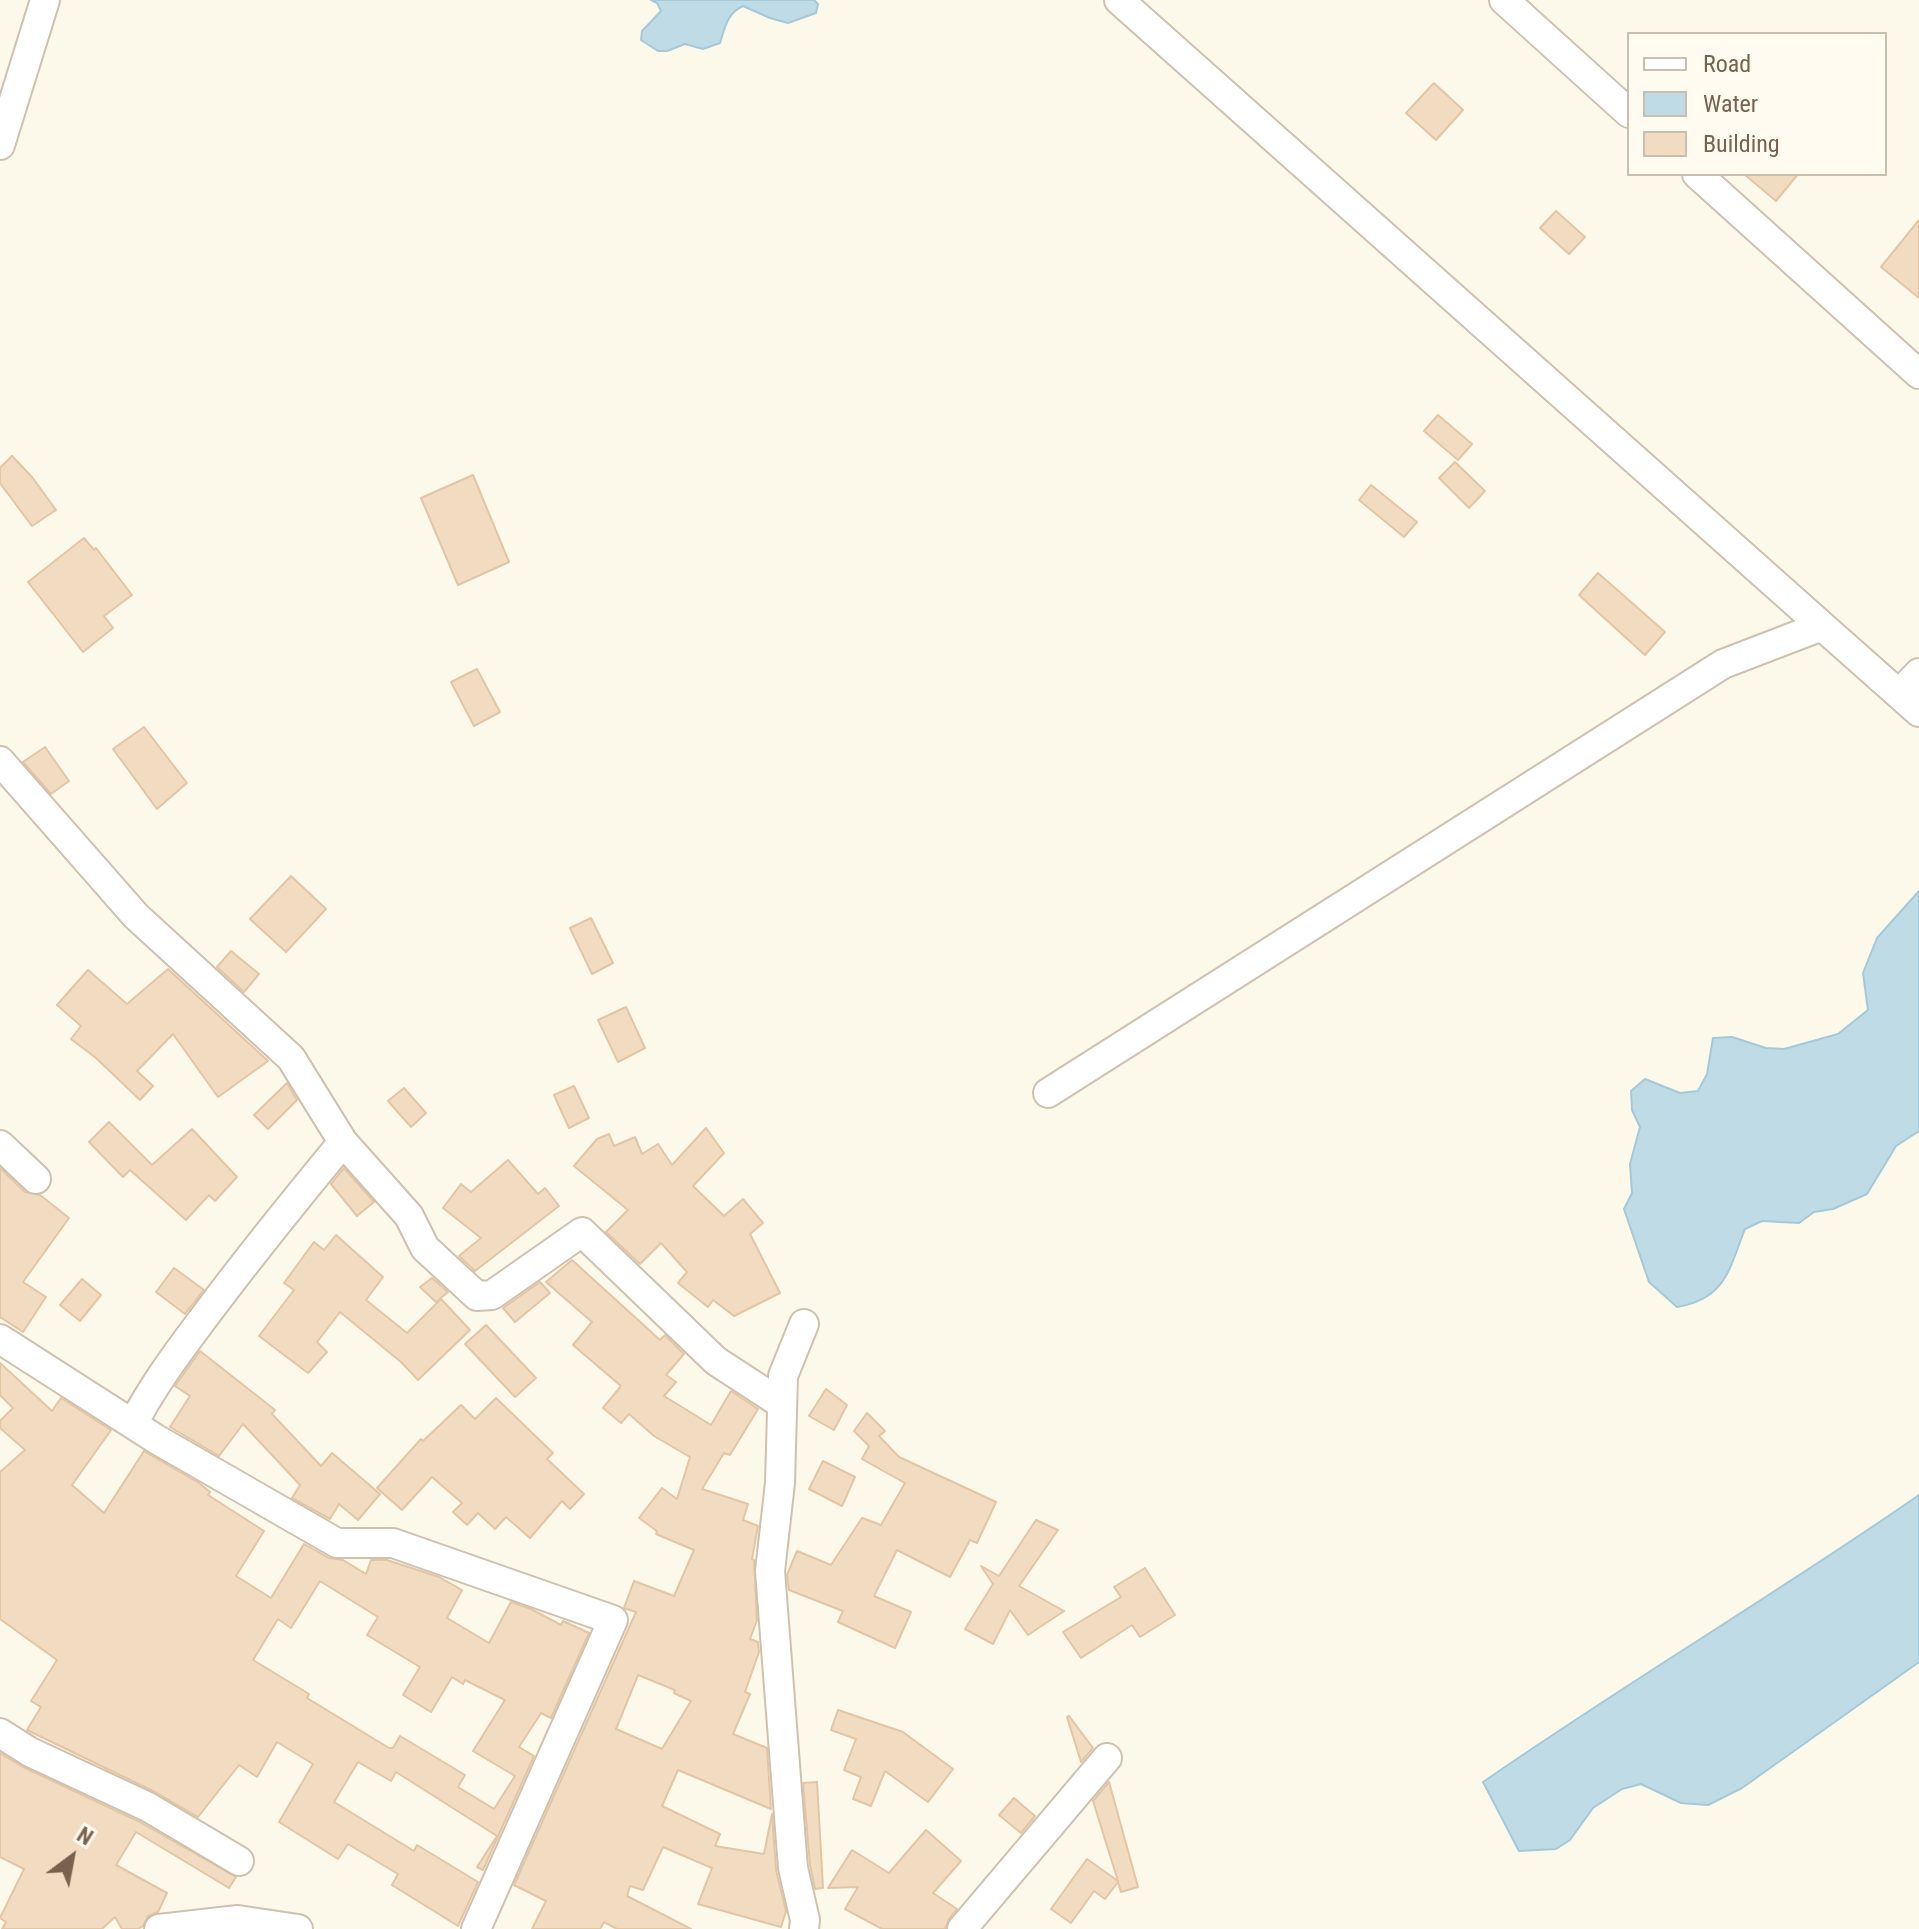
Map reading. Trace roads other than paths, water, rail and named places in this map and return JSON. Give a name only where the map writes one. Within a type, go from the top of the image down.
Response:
[{"type":"street","points":[[0,145],[45,0]]},
{"type":"street","points":[[1119,0],[1909,703],[1919,673]]},
{"type":"street","points":[[1504,0],[1627,111]]},
{"type":"street","points":[[1699,176],[1919,374]]},
{"type":"street","points":[[1048,1093],[1723,664],[1822,626]]},
{"type":"street","points":[[0,761],[136,916],[291,1058],[343,1142],[409,1216],[425,1248],[477,1296],[492,1295],[582,1232],[716,1361],[782,1404]]},
{"type":"street","points":[[133,1424],[146,1399],[227,1287],[343,1142]]},
{"type":"street","points":[[0,1145],[36,1179]]},
{"type":"street","points":[[804,1324],[783,1376],[780,1483],[770,1571],[793,1868],[805,1920],[804,1929]]},
{"type":"street","points":[[0,1339],[133,1424],[337,1543],[393,1543],[613,1620],[476,1929]]},
{"type":"street","points":[[0,1733],[30,1752],[148,1807],[239,1861]]},
{"type":"street","points":[[962,1929],[1107,1758]]},
{"type":"street","points":[[159,1929],[238,1920],[298,1929]]},
{"type":"water","points":[[651,0],[814,0],[818,4],[816,13],[788,23],[743,6],[730,17],[720,43],[703,49],[685,44],[658,51],[641,40],[642,31],[661,11],[657,3]]},
{"type":"water","points":[[1919,891],[1919,1131],[1896,1146],[1867,1194],[1833,1209],[1814,1212],[1799,1223],[1762,1221],[1745,1229],[1729,1269],[1716,1289],[1693,1303],[1677,1307],[1649,1282],[1624,1209],[1632,1193],[1630,1164],[1640,1127],[1632,1110],[1631,1091],[1645,1079],[1680,1093],[1698,1091],[1707,1074],[1713,1038],[1732,1037],[1766,1048],[1784,1049],[1838,1034],[1868,1010],[1863,973],[1877,938]]},
{"type":"water","points":[[1919,1495],[1919,1662],[1742,1788],[1708,1805],[1681,1803],[1641,1784],[1622,1789],[1593,1808],[1570,1840],[1556,1849],[1519,1851],[1483,1782]]}]
